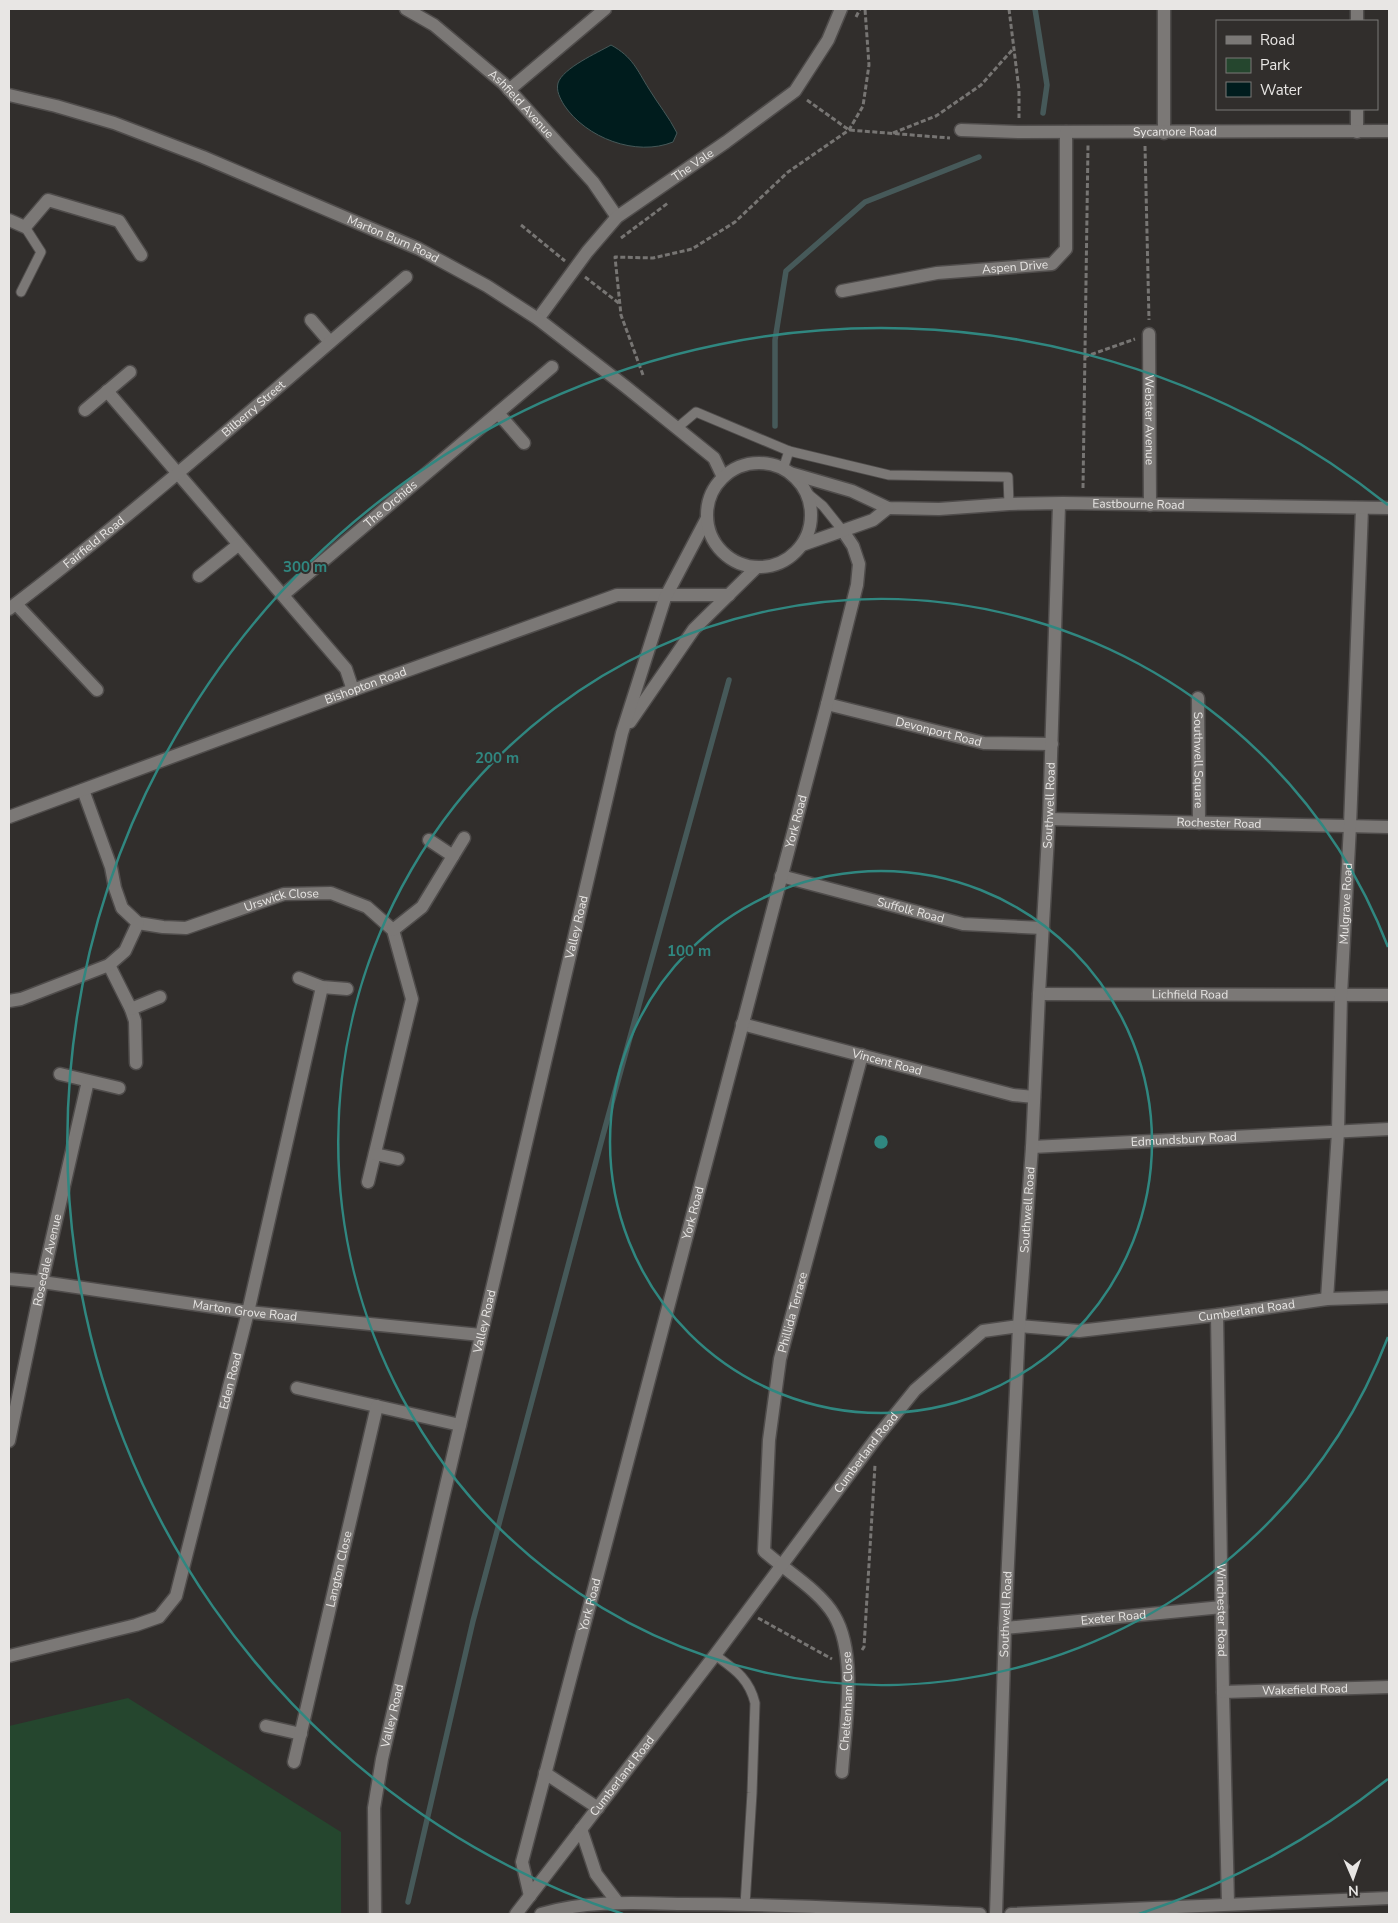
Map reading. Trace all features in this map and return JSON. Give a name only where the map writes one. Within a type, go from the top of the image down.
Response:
[{"type":"street","name":"Ashfield Avenue","points":[[406,9],[434,25],[510,90],[593,182],[617,218]]},
{"type":"street","points":[[510,90],[605,9]]},
{"type":"street","name":"The Vale","points":[[538,319],[587,252],[617,218],[726,142],[794,91],[828,40],[841,9]]},
{"type":"street","points":[[1164,9],[1164,132]]},
{"type":"street","name":"Marton Burn Road","points":[[9,95],[114,123],[203,157],[419,249],[487,286],[538,319],[714,458],[723,477]]},
{"type":"street","points":[[1357,110],[1357,132]]},
{"type":"street","name":"Sycamore Road","points":[[961,130],[1145,133],[1389,131]]},
{"type":"street","name":"Aspen Drive","points":[[842,291],[937,273],[1052,264],[1066,249],[1066,132]]},
{"type":"street","points":[[9,220],[26,227],[48,200],[119,221],[141,255]]},
{"type":"street","name":"Bilberry Street","points":[[177,473],[406,277]]},
{"type":"street","points":[[311,320],[330,342]]},
{"type":"street","name":"Webster Avenue","points":[[1149,334],[1150,505]]},
{"type":"street","name":"The Orchids","points":[[283,594],[552,367]]},
{"type":"street","points":[[85,410],[130,372]]},
{"type":"street","points":[[107,391],[346,669],[353,690]]},
{"type":"street","points":[[498,413],[524,444]]},
{"type":"street","points":[[787,470],[799,481],[806,492],[810,505],[811,519],[808,533],[802,545],[793,555],[782,562],[770,567],[756,568],[742,565],[717,548],[710,535],[706,520],[707,504],[713,489],[723,477],[736,468],[752,463],[768,463],[852,491],[888,508],[873,520],[802,545]]},
{"type":"street","name":"Fairfield Road","points":[[12,606],[58,572],[177,473]]},
{"type":"street","name":"Eastbourne Road","points":[[888,508],[939,509],[1009,504],[1389,508]]},
{"type":"street","name":"Southwell Road","points":[[996,1914],[1004,1628],[1019,1326],[1032,1147],[1038,994],[1049,820],[1060,504]]},
{"type":"street","name":"Mulgrave Road","points":[[1327,1299],[1338,1132],[1341,995],[1350,826],[1362,508]]},
{"type":"street","name":"Valley Road","points":[[375,1914],[374,1808],[382,1759],[622,733],[666,596],[706,520]]},
{"type":"street","name":"York Road","points":[[530,1896],[522,1862],[827,704],[856,585],[859,564],[853,546],[843,531]]},
{"type":"street","points":[[199,576],[238,545]]},
{"type":"street","name":"Valley Road","points":[[622,733],[694,629],[756,568]]},
{"type":"street","name":"Bishopton Road","points":[[9,817],[617,595],[729,595]]},
{"type":"street","points":[[12,606],[97,690]]},
{"type":"street","name":"Southwell Square","points":[[1198,698],[1199,823]]},
{"type":"street","name":"Devonport Road","points":[[827,704],[984,743],[1052,744]]},
{"type":"street","points":[[9,1001],[21,999],[109,965],[125,951],[138,923],[122,908],[115,888],[111,867],[83,790]]},
{"type":"street","name":"Rochester Road","points":[[1049,820],[1389,827]]},
{"type":"street","points":[[368,1182],[412,999],[393,930],[422,907],[464,838]]},
{"type":"street","points":[[429,840],[453,856]]},
{"type":"street","name":"Suffolk Road","points":[[781,876],[962,924],[1043,928]]},
{"type":"street","name":"Urswick Close","points":[[138,923],[162,928],[186,928],[284,894],[331,893],[367,907],[393,930]]},
{"type":"street","points":[[109,965],[132,1009],[135,1021],[136,1063]]},
{"type":"street","points":[[299,978],[322,987],[348,989]]},
{"type":"street","name":"Eden Road","points":[[9,1656],[136,1625],[159,1617],[176,1596],[248,1312],[322,987]]},
{"type":"street","name":"Lichfield Road","points":[[1038,994],[1389,994]]},
{"type":"street","points":[[132,1009],[160,997]]},
{"type":"street","name":"Vincent Road","points":[[742,1024],[1013,1095],[1034,1097]]},
{"type":"street","name":"Phillida Terrace","points":[[781,1567],[764,1551],[769,1440],[780,1359],[862,1055]]},
{"type":"street","points":[[60,1074],[119,1088]]},
{"type":"street","name":"Rosedale Avenue","points":[[9,1441],[42,1282],[88,1081]]},
{"type":"street","name":"Edmundsbury Road","points":[[1032,1147],[1389,1129]]},
{"type":"street","points":[[375,1154],[398,1159]]},
{"type":"street","name":"Marton Grove Road","points":[[9,1279],[42,1282],[248,1312],[481,1335]]},
{"type":"street","name":"Cumberland Road","points":[[516,1914],[715,1655],[877,1437],[915,1390],[983,1331],[1019,1326],[1079,1331],[1217,1315],[1327,1299],[1389,1297]]},
{"type":"street","name":"Winchester Road","points":[[1217,1315],[1222,1692],[1228,1904]]},
{"type":"street","points":[[297,1388],[460,1425]]},
{"type":"street","name":"Langton Close","points":[[294,1762],[377,1406]]},
{"type":"street","name":"Cheltenham Close","points":[[781,1567],[809,1586],[834,1614],[846,1644],[849,1672],[842,1772]]},
{"type":"street","name":"Exeter Road","points":[[1004,1628],[1222,1607]]},
{"type":"street","name":"Wakefield Road","points":[[1222,1692],[1389,1687]]},
{"type":"street","points":[[266,1726],[301,1734]]},
{"type":"street","points":[[545,1773],[598,1808]]},
{"type":"street","points":[[581,1829],[596,1874],[618,1903]]},
{"type":"street","points":[[1011,1914],[1389,1898]]},
{"type":"street","points":[[541,1914],[559,1909],[618,1903],[745,1905],[980,1914]]},
{"type":"lane","points":[[21,292],[41,252],[26,227]]},
{"type":"lane","points":[[677,428],[696,412],[789,451],[889,474],[1008,477],[1009,504]]},
{"type":"lane","points":[[787,470],[789,451]]},
{"type":"lane","points":[[806,492],[823,506],[843,531]]},
{"type":"lane","points":[[715,1655],[747,1681],[755,1703],[745,1905]]},
{"type":"path","points":[[643,375],[621,315],[615,256],[653,258],[692,249],[735,222],[788,172],[850,130],[863,106],[869,65],[865,9]]},
{"type":"path","points":[[1009,9],[1019,90],[1018,132]]},
{"type":"path","points":[[890,134],[936,116],[981,86],[1013,49]]},
{"type":"path","points":[[806,100],[850,130],[949,138],[961,130]]},
{"type":"path","points":[[1060,504],[1083,488],[1088,132]]},
{"type":"path","points":[[1084,357],[1149,334],[1145,133]]},
{"type":"path","points":[[747,1612],[835,1661],[849,1672],[864,1647],[877,1437]]},
{"type":"green space","points":[[128,1698],[341,1832],[341,1914],[9,1914],[9,1726]]},
{"type":"water","points":[[611,45],[625,54],[634,64],[652,95],[671,121],[677,133],[673,142],[659,146],[643,147],[613,142],[585,127],[573,117],[564,105],[558,89],[561,77],[573,66]]},
{"type":"waterway","points":[[1035,9],[1047,85],[1043,113]]},
{"type":"waterway","points":[[775,426],[775,340],[786,271],[865,202],[979,157]]},
{"type":"waterway","points":[[408,1902],[473,1621],[603,1135],[729,680]]}]
